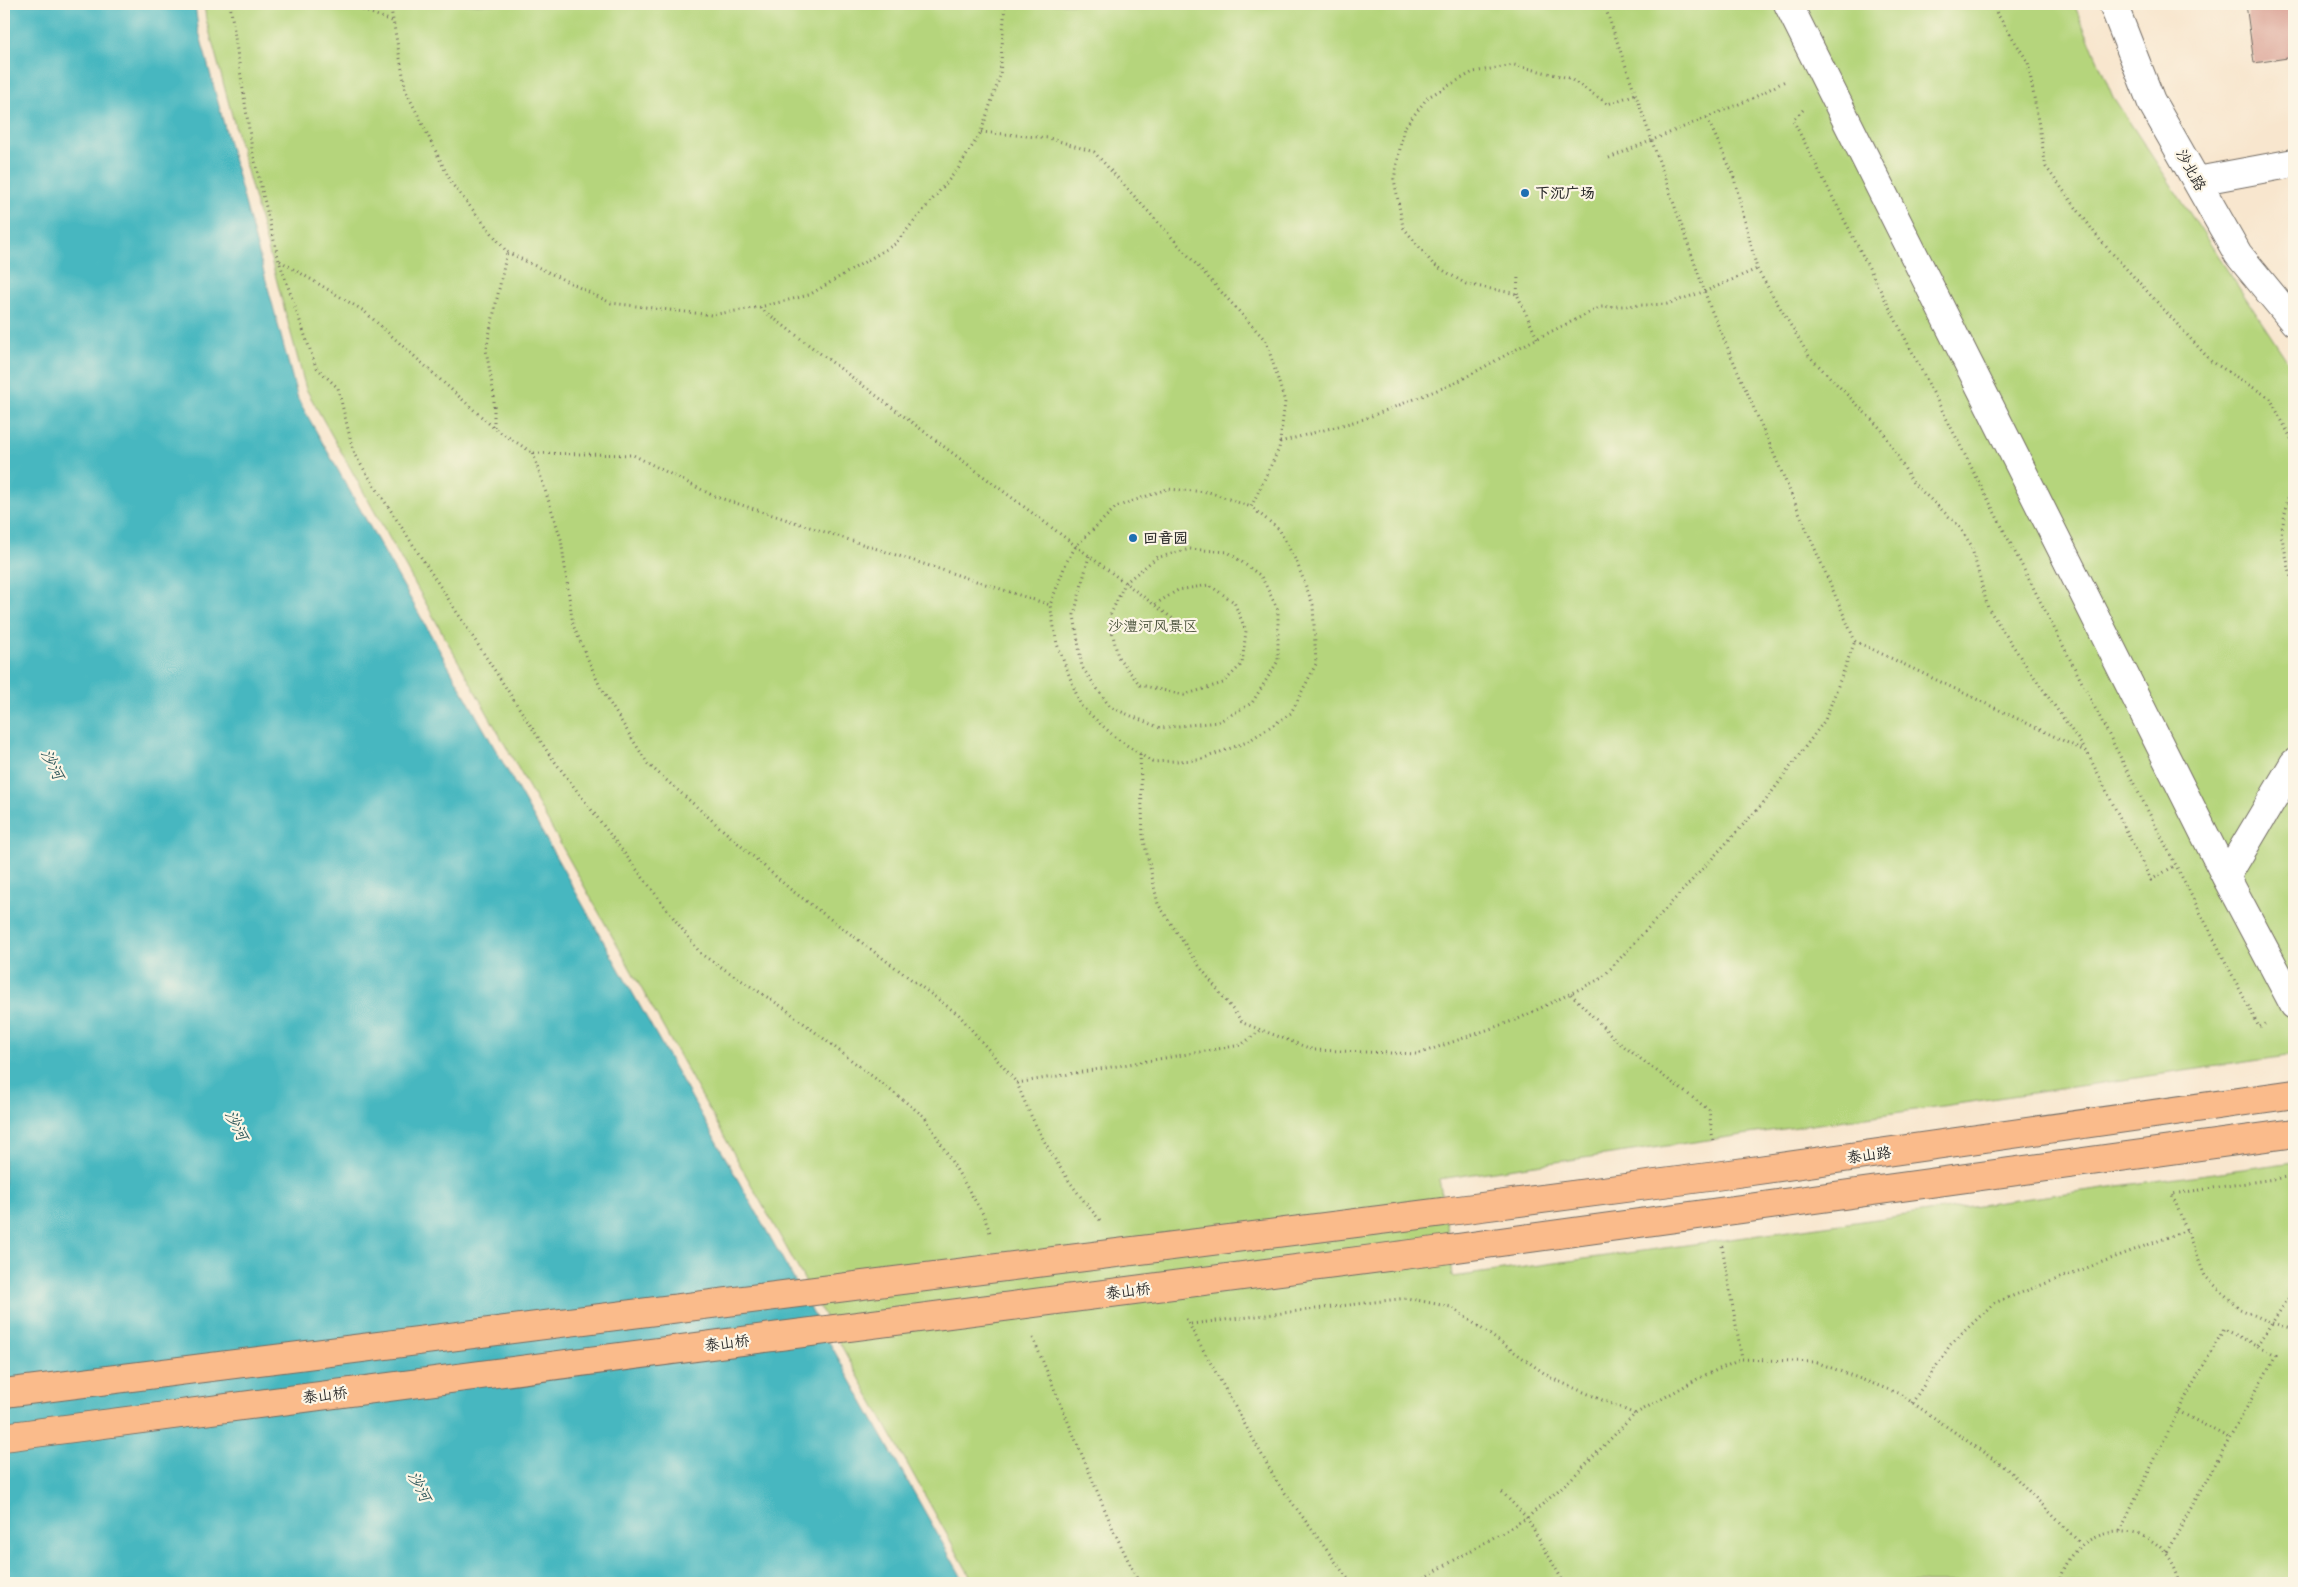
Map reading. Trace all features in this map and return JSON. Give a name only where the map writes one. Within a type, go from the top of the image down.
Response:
[{"type":"main road","name":"泰山路","points":[[4,1393],[1707,1178],[2294,1094]]},
{"type":"main road","name":"泰山桥","points":[[4,1437],[1450,1249],[2294,1132]]},
{"type":"street","points":[[1788,4],[2226,877],[2284,1012]]},
{"type":"street","name":"沙北路","points":[[2113,4],[2152,101],[2238,254],[2294,322]]},
{"type":"street","points":[[2197,181],[2294,163]]},
{"type":"street","points":[[2226,877],[2294,763]]},
{"type":"path","points":[[230,4],[252,149],[279,261],[316,367],[338,388],[354,454],[549,754],[701,954],[784,1008],[925,1117],[983,1214],[994,1241]]},
{"type":"path","points":[[355,4],[360,9],[392,21]]},
{"type":"path","points":[[390,4],[406,91],[452,184],[507,252],[611,303],[710,315],[760,307],[809,295],[895,244],[958,169],[981,132],[1000,76],[1005,4]]},
{"type":"path","points":[[1604,4],[1706,291],[1710,307],[1855,641],[2087,752]]},
{"type":"path","points":[[1991,4],[2028,62],[2046,167],[2100,240],[2211,362],[2270,398],[2294,444]]},
{"type":"path","points":[[1517,294],[1466,284],[1433,264],[1403,227],[1394,179],[1404,128],[1428,97],[1473,72],[1514,65],[1569,78],[1608,104],[1636,94]]},
{"type":"path","points":[[1609,158],[1751,99],[1823,74]]},
{"type":"path","points":[[1823,74],[1793,120],[2259,1027],[2284,1012]]},
{"type":"path","points":[[1707,118],[1733,174],[1757,270],[1809,356],[1882,430],[1913,482],[1959,526],[1971,545],[1988,608],[2022,661],[2087,752],[2151,880],[2176,865]]},
{"type":"path","points":[[981,132],[1050,138],[1094,152],[1266,341],[1285,402],[1279,449],[1251,507]]},
{"type":"path","points":[[494,428],[494,395],[486,350],[507,252]]},
{"type":"path","points":[[279,261],[364,311],[494,428],[533,453],[633,455],[714,496],[1050,605]]},
{"type":"path","points":[[1280,442],[1364,419],[1455,383],[1537,338],[1601,307],[1667,304],[1706,291],[1757,270]]},
{"type":"path","points":[[1518,276],[1517,294],[1537,338]]},
{"type":"path","points":[[760,307],[1189,631]]},
{"type":"path","points":[[533,453],[561,539],[573,625],[601,689],[648,764],[790,889],[959,1015],[1017,1083],[1029,1115],[1079,1197],[1106,1227]]},
{"type":"path","points":[[2294,468],[2280,534],[2291,577],[2294,581]]},
{"type":"path","points":[[1167,489],[1209,492],[1251,507],[1280,530],[1297,563],[1313,605],[1316,664],[1291,713],[1247,742],[1198,760],[1152,762],[1116,738],[1081,706],[1057,644],[1050,605],[1066,563],[1076,546],[1116,507],[1167,489]]},
{"type":"path","points":[[1089,556],[1074,615],[1082,667],[1110,707],[1160,728],[1218,722],[1252,703],[1278,661],[1278,610],[1261,576],[1228,552],[1190,549],[1156,558],[1125,583],[1109,618],[1118,657],[1140,685],[1184,695],[1223,683],[1242,664],[1246,631],[1234,602],[1209,585],[1178,590],[1154,606]]},
{"type":"path","points":[[1140,754],[1144,836],[1158,904],[1200,967],[1243,1023],[1314,1050],[1418,1054],[1518,1019],[1602,978],[1766,800],[1825,720],[1855,641]]},
{"type":"path","points":[[1571,994],[1618,1042],[1709,1110]]},
{"type":"path","points":[[1017,1083],[1241,1045],[1261,1030]]},
{"type":"path","points":[[2294,1176],[2172,1194],[2206,1276],[2240,1308],[2272,1323],[2294,1329]]},
{"type":"path","points":[[1912,1403],[1951,1344],[1994,1303],[2187,1230]]},
{"type":"path","points":[[1724,1265],[1742,1358]]},
{"type":"path","points":[[2257,1345],[2294,1290]]},
{"type":"path","points":[[1191,1324],[1407,1298],[1451,1307],[1551,1378],[1635,1414]]},
{"type":"path","points":[[1184,1317],[1191,1324],[1277,1482],[1351,1583]]},
{"type":"path","points":[[1029,1329],[1113,1529],[1139,1583]]},
{"type":"path","points":[[2120,1532],[2178,1411],[2224,1329],[2276,1355],[2166,1552]]},
{"type":"path","points":[[1415,1583],[1527,1518],[1571,1479],[1635,1414],[1699,1378],[1742,1358],[1816,1362],[1900,1394],[2006,1468],[2081,1544]]},
{"type":"path","points":[[2178,1411],[2228,1438]]},
{"type":"path","points":[[1502,1492],[1527,1518],[1564,1583]]},
{"type":"path","points":[[2059,1583],[2069,1558],[2081,1544],[2106,1532],[2137,1534],[2153,1541],[2166,1552],[2175,1568],[2180,1583]]},
{"type":"green space","name":"沙澧河风景区","points":[[204,4],[2074,4],[2113,97],[2294,371],[2294,1055],[1439,1179],[1448,1231],[1452,1277],[2294,1162],[2294,1583],[974,1583],[306,389],[206,19]]},
{"type":"water","name":"沙河","points":[[4,4],[195,4],[198,28],[298,399],[965,1583],[4,1583]]},
{"type":"building","points":[[2246,4],[2294,4],[2294,57],[2254,63]]},
{"type":"place","name":"下沉广场","points":[[1525,193]]},
{"type":"place","name":"回音园","points":[[1133,538]]}]
